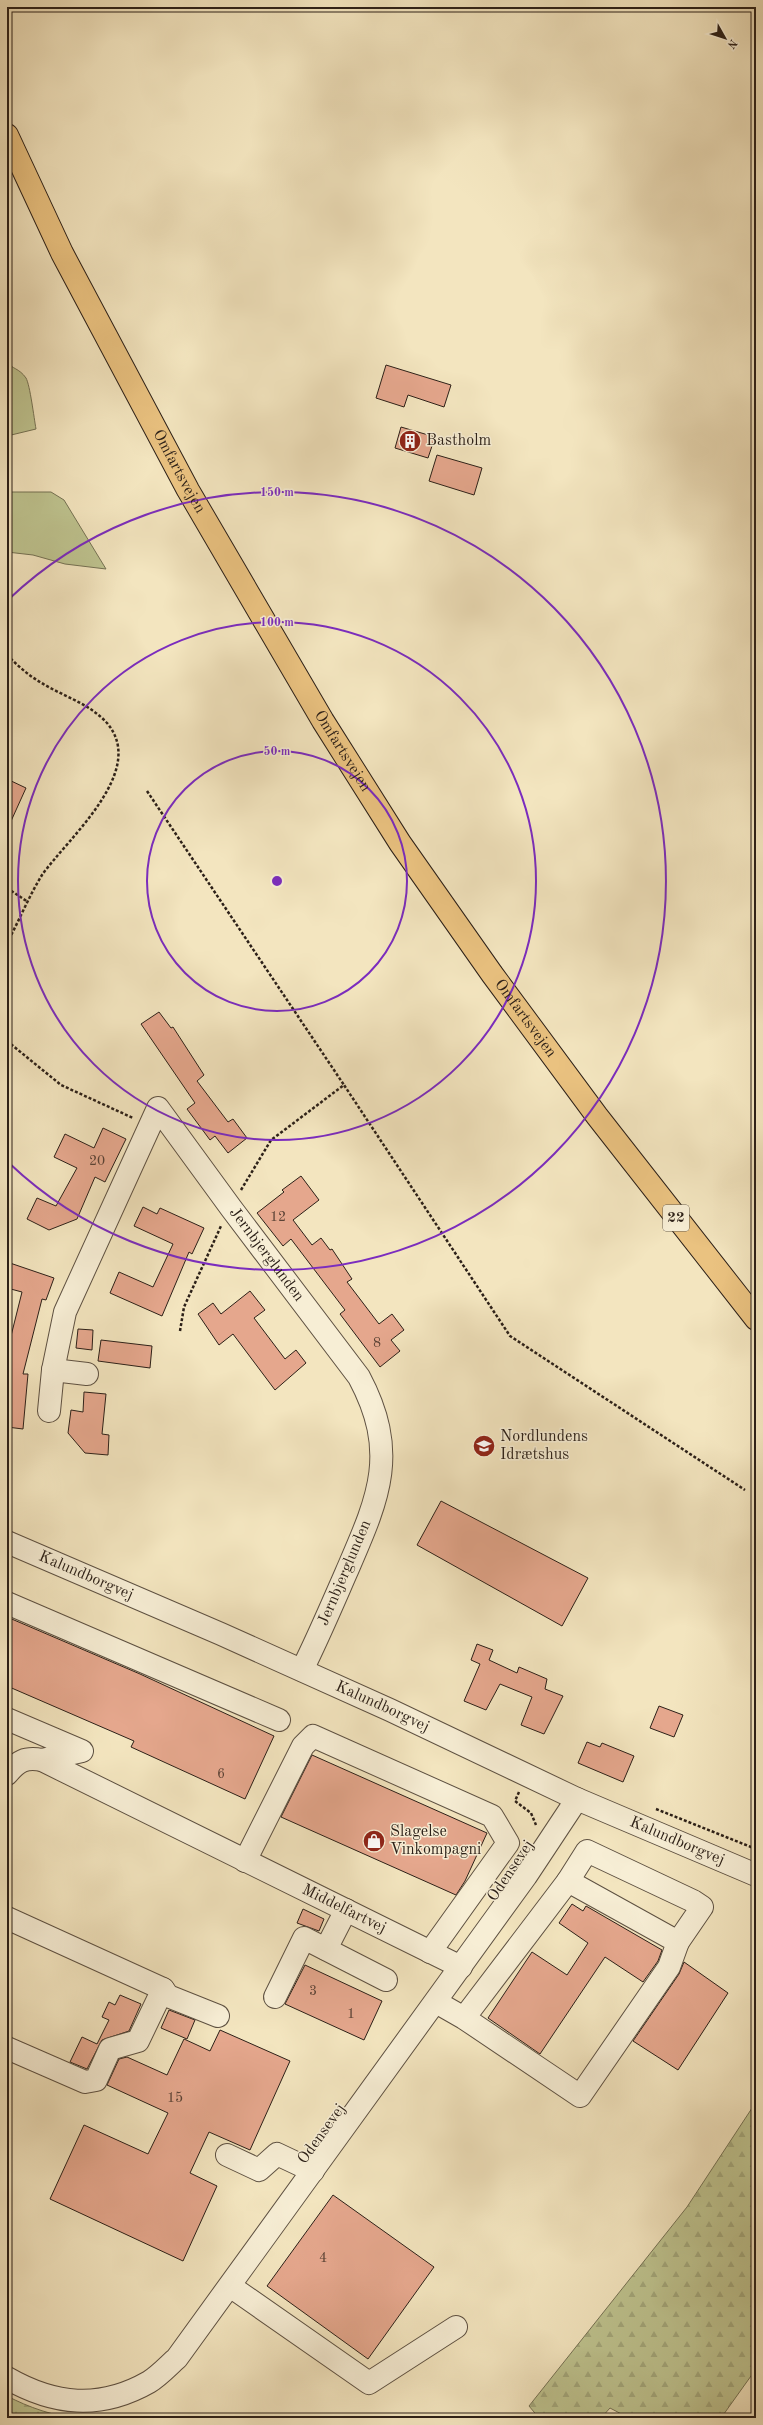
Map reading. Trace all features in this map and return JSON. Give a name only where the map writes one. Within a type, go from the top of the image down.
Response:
[{"type":"main road","name":"Omfartsvejen","points":[[7,135],[62,253],[181,476],[323,721],[400,843],[492,974],[597,1116],[756,1319]]},
{"type":"street","name":"Jernbjerglunden","points":[[49,1411],[53,1370],[65,1312],[158,1108],[231,1208],[359,1377],[372,1402],[381,1432],[380,1482],[368,1522],[302,1670]]},
{"type":"street","points":[[53,1370],[87,1374]]},
{"type":"street","name":"Kalundborgvej","points":[[7,1542],[302,1670],[577,1799],[756,1875]]},
{"type":"street","points":[[7,1603],[279,1720]]},
{"type":"street","points":[[7,1719],[82,1751],[42,1760],[29,1758],[23,1760],[7,1774]]},
{"type":"street","points":[[236,1856],[303,1746],[313,1736],[492,1816],[508,1843],[430,1952]]},
{"type":"street","name":"Middelfartvej","points":[[42,1760],[461,1967]]},
{"type":"street","name":"Odensevej","points":[[7,2378],[29,2390],[64,2401],[95,2401],[124,2394],[150,2381],[177,2358],[436,2002],[526,1876],[577,1799]]},
{"type":"street","points":[[436,2002],[464,2018],[580,2096],[669,1967],[678,1942],[702,1907],[693,1901],[586,1852],[568,1881],[464,2018]]},
{"type":"street","points":[[568,1881],[678,1942]]},
{"type":"street","points":[[326,1949],[346,1910]]},
{"type":"street","points":[[7,1918],[164,1989],[168,1996],[218,2016]]},
{"type":"street","points":[[275,1997],[304,1938],[386,1980]]},
{"type":"street","points":[[7,2048],[85,2082],[96,2080],[110,2049],[138,2041],[164,1989]]},
{"type":"street","points":[[227,2155],[259,2170],[277,2154],[313,2170]]},
{"type":"street","points":[[230,2286],[369,2383],[456,2327]]},
{"type":"path","points":[[7,655],[40,682],[93,711],[108,724],[117,743],[119,764],[112,782],[88,818],[42,876],[7,943]]},
{"type":"path","points":[[147,791],[510,1336],[745,1490]]},
{"type":"path","points":[[7,888],[28,902]]},
{"type":"path","points":[[7,1041],[61,1085],[149,1125]]},
{"type":"path","points":[[180,1331],[184,1307],[197,1275],[231,1208],[271,1140],[344,1085]]},
{"type":"path","name":"Odensevej","points":[[525,1775],[515,1801],[531,1813],[536,1828]]},
{"type":"green space","points":[[7,362],[21,372],[26,378],[36,429],[7,436]]},
{"type":"green space","points":[[7,492],[51,492],[64,500],[106,569],[65,564],[33,555],[7,552]]},
{"type":"green space","points":[[756,2102],[756,2369],[721,2418],[629,2418],[610,2408],[601,2418],[539,2418],[529,2406],[687,2207]]},
{"type":"green space","points":[[7,2396],[42,2411],[61,2416],[80,2418],[7,2418]]},
{"type":"green space","points":[[118,2417],[141,2418],[80,2418]]},
{"type":"building","points":[[386,365],[451,385],[444,407],[408,395],[404,407],[376,398]]},
{"type":"building","name":"Bastholm","points":[[401,427],[435,437],[428,458],[395,448]]},
{"type":"building","points":[[437,455],[482,468],[474,495],[429,481]]},
{"type":"building","points":[[7,779],[26,788],[7,830]]},
{"type":"building","points":[[159,1012],[171,1028],[173,1027],[204,1075],[197,1081],[228,1122],[233,1119],[247,1138],[228,1153],[215,1136],[210,1140],[187,1109],[195,1103],[141,1024]]},
{"type":"building","points":[[103,1128],[126,1139],[105,1182],[95,1177],[77,1219],[49,1230],[27,1219],[37,1198],[56,1206],[77,1168],[54,1157],[65,1134],[94,1148]]},
{"type":"building","points":[[301,1176],[319,1200],[293,1220],[312,1245],[321,1238],[330,1250],[332,1249],[352,1279],[347,1282],[379,1324],[392,1314],[404,1330],[391,1340],[400,1351],[380,1367],[340,1314],[345,1310],[291,1239],[283,1246],[257,1213],[284,1192],[282,1190]]},
{"type":"building","points":[[143,1207],[157,1214],[160,1208],[204,1228],[192,1254],[189,1252],[162,1316],[110,1293],[119,1272],[153,1287],[173,1244],[134,1226]]},
{"type":"building","points":[[7,1262],[54,1278],[46,1300],[42,1299],[23,1374],[28,1374],[23,1429],[7,1427],[7,1340],[10,1340],[22,1292],[7,1288]]},
{"type":"building","points":[[250,1291],[265,1310],[254,1318],[285,1359],[296,1350],[306,1363],[275,1390],[233,1334],[219,1345],[198,1314],[213,1303],[221,1314]]},
{"type":"building","points":[[78,1329],[93,1330],[92,1350],[76,1348]]},
{"type":"building","points":[[101,1340],[152,1346],[150,1368],[98,1361]]},
{"type":"building","points":[[84,1392],[106,1394],[102,1434],[109,1435],[108,1455],[85,1453],[68,1433],[71,1410],[83,1412]]},
{"type":"building","points":[[441,1501],[588,1578],[562,1626],[417,1545]]},
{"type":"building","points":[[7,1617],[140,1674],[274,1736],[245,1799],[131,1747],[134,1741],[7,1686]]},
{"type":"building","points":[[477,1644],[493,1650],[489,1660],[517,1673],[519,1667],[547,1679],[545,1689],[563,1696],[544,1734],[521,1725],[532,1697],[500,1684],[486,1710],[464,1701],[480,1664],[471,1660]]},
{"type":"building","points":[[659,1706],[683,1715],[674,1737],[650,1728]]},
{"type":"building","points":[[587,1742],[600,1747],[602,1743],[634,1756],[623,1782],[578,1763]]},
{"type":"building","points":[[312,1755],[487,1833],[465,1881],[456,1895],[281,1817]]},
{"type":"building","points":[[572,1904],[583,1911],[586,1906],[662,1950],[658,1961],[643,1982],[605,1957],[540,2054],[488,2018],[532,1952],[567,1975],[588,1943],[559,1923]]},
{"type":"building","points":[[303,1909],[324,1919],[319,1931],[297,1923]]},
{"type":"building","points":[[684,1962],[728,1993],[678,2070],[633,2041],[679,1974]]},
{"type":"building","points":[[305,1965],[382,2001],[364,2040],[285,2004]]},
{"type":"building","points":[[120,1995],[141,2004],[129,2031],[102,2040],[87,2069],[70,2062],[82,2037],[97,2044],[109,2020],[102,2017],[109,2002],[115,2005]]},
{"type":"building","points":[[169,2010],[195,2020],[187,2039],[161,2028]]},
{"type":"building","points":[[220,2030],[290,2061],[250,2150],[209,2132],[190,2173],[217,2186],[183,2261],[50,2199],[84,2125],[148,2154],[168,2113],[107,2085],[119,2059],[127,2057],[167,2075],[184,2039],[210,2051]]},
{"type":"building","points":[[333,2195],[434,2267],[368,2359],[267,2286]]},
{"type":"place","name":"Bastholm","points":[[410,441]]},
{"type":"place","name":"Nordlundens Idrætshus","points":[[484,1446]]},
{"type":"place","name":"Slagelse Vinkompagni","points":[[374,1841]]}]
